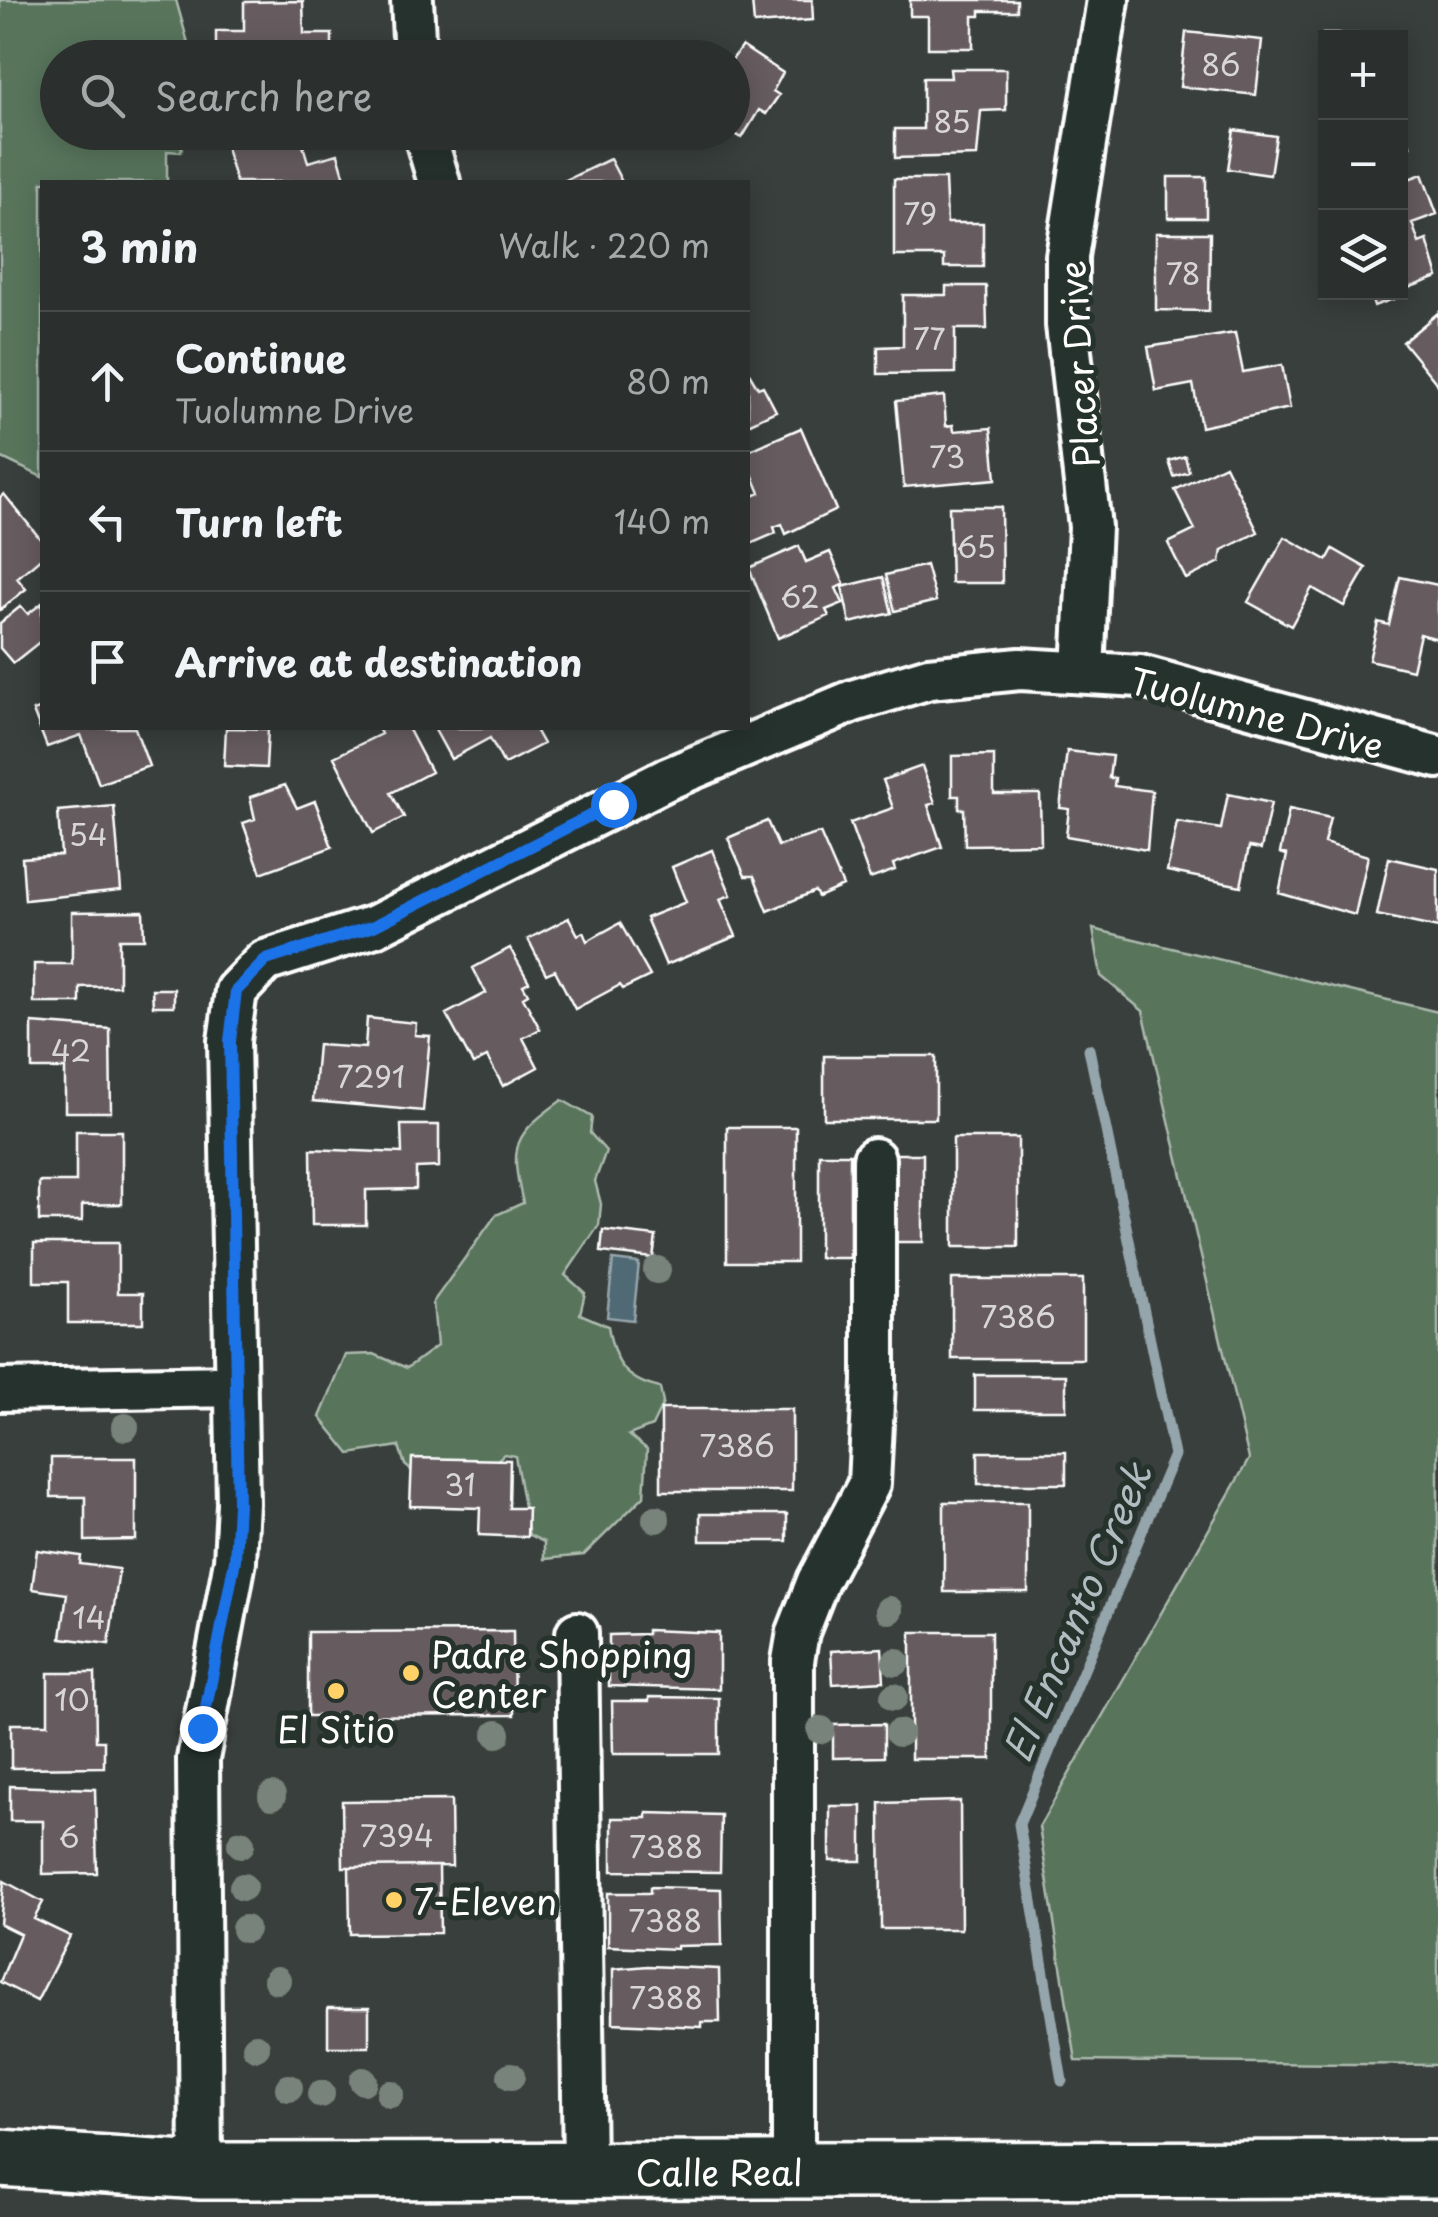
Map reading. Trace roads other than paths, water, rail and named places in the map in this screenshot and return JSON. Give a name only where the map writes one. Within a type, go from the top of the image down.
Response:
[{"type":"street","points":[[412,0],[414,40]]},
{"type":"street","name":"Placer Drive","points":[[1083,671],[1090,526],[1067,325],[1067,256],[1108,0]]},
{"type":"street","points":[[429,150],[438,180]]},
{"type":"street","name":"Tuolumne Drive","points":[[236,1386],[232,1005],[244,979],[266,960],[374,926],[733,738],[928,678],[1020,668],[1140,676],[1438,758]]},
{"type":"street","points":[[794,2170],[793,1661],[798,1632],[818,1581],[869,1484],[874,1382],[874,1159]]},
{"type":"street","points":[[0,1390],[236,1386],[235,1560],[198,1759],[200,2171]]},
{"type":"street","points":[[577,1634],[584,2172]]},
{"type":"street","name":"Calle Real","points":[[0,2158],[200,2171],[1438,2169]]},
{"type":"water","points":[[613,1260],[639,1263],[633,1320],[607,1317]]},
{"type":"waterway","name":"El Encanto Creek","points":[[1062,2081],[1019,1824],[1174,1455],[1089,1049]]},
{"type":"place","name":"Padre Shopping Center","points":[[411,1673]]},
{"type":"place","name":"El Sitio","points":[[336,1691]]},
{"type":"place","name":"7-Eleven","points":[[394,1900]]}]
